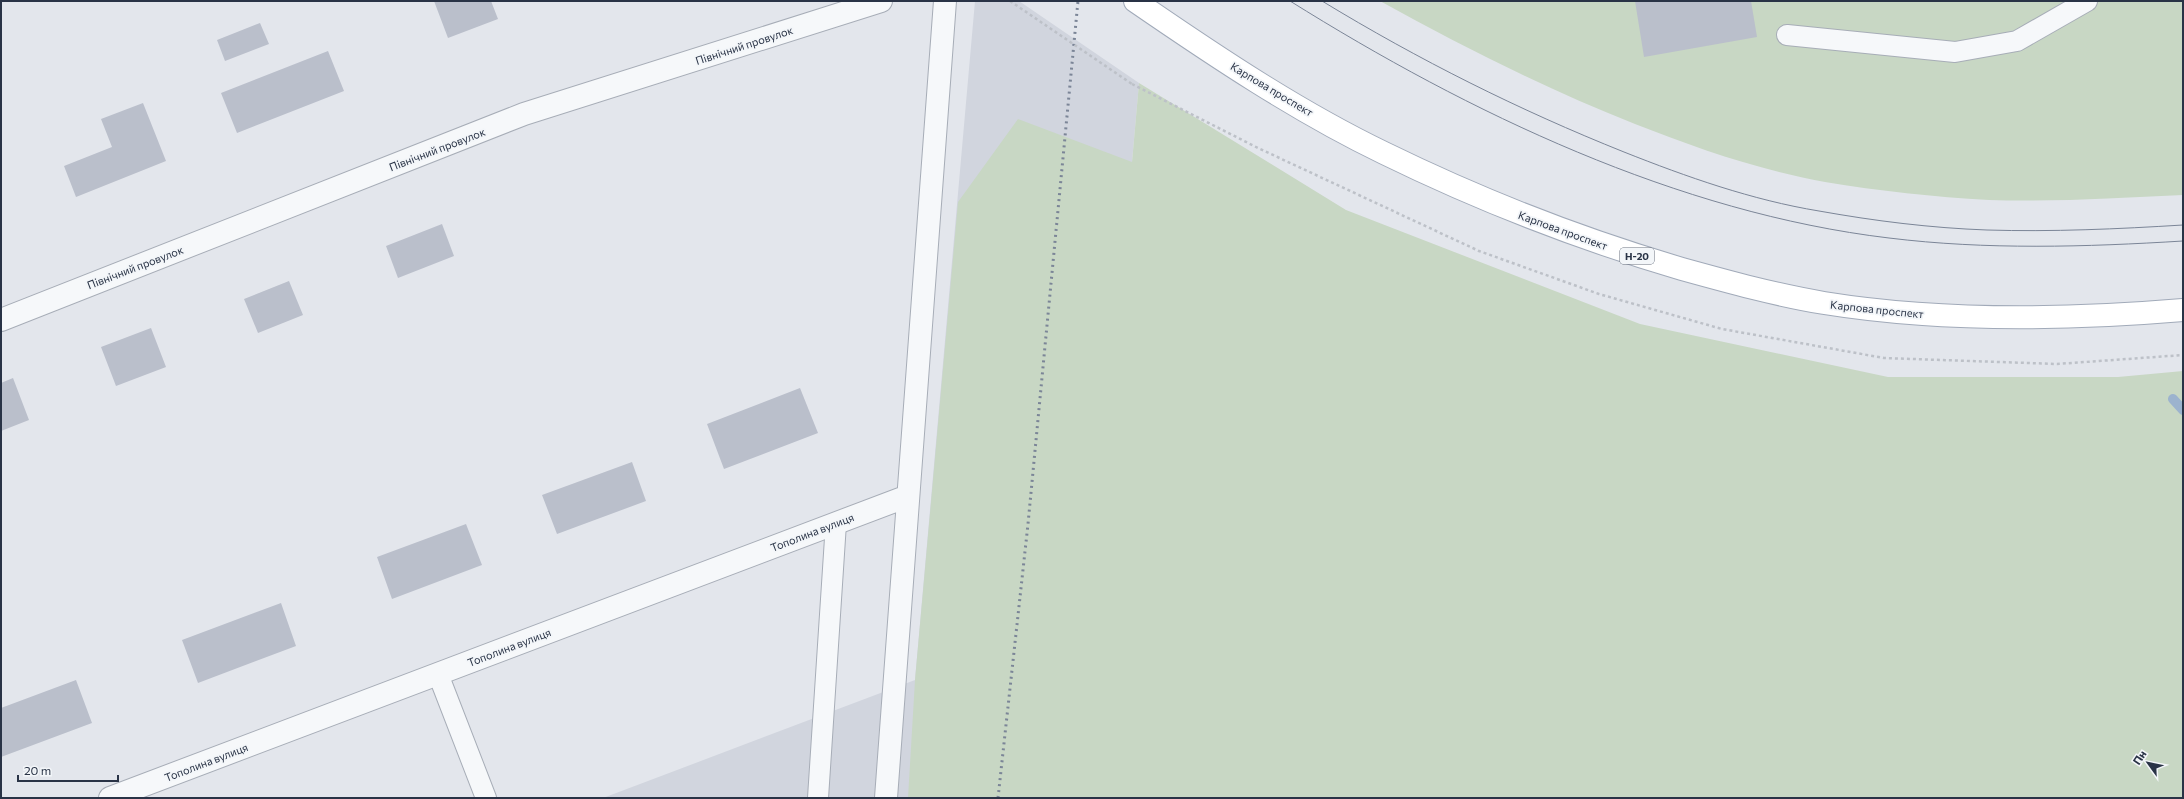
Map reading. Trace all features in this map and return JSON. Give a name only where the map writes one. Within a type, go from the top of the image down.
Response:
[{"type":"main road","name":"Карпова проспект","points":[[1140,5],[1264,87],[1382,152],[1502,207],[1621,251],[1743,286],[1825,303],[1914,314],[2017,318],[2115,316],[2183,310]]},
{"type":"street","name":"Північний провулок","points":[[1,320],[524,114],[881,1]]},
{"type":"street","points":[[886,798],[945,1]]},
{"type":"street","name":"Тополина вулиця","points":[[110,798],[908,496]]},
{"type":"lane","points":[[1787,35],[1955,52],[2017,41],[2088,1]]},
{"type":"lane","points":[[818,798],[836,523]]},
{"type":"lane","points":[[438,674],[486,798]]},
{"type":"path","points":[[1010,1],[1132,84]]},
{"type":"shaded area","points":[[975,1],[1019,1],[1139,83],[1112,387],[1082,798],[603,798],[915,680]]},
{"type":"green space","points":[[1380,1],[2183,1],[2183,195],[2061,200],[1989,200],[1866,188],[1800,177],[1728,158],[1602,111],[1506,67],[1442,35]]},
{"type":"green space","points":[[1139,83],[1346,210],[1640,324],[1888,377],[2118,377],[2183,371],[2183,798],[908,798],[915,680],[958,202],[1018,119],[1132,162]]},
{"type":"building","points":[[434,1],[491,1],[498,19],[448,38]]},
{"type":"building","points":[[1635,1],[1751,1],[1757,37],[1644,57]]},
{"type":"building","points":[[260,23],[269,44],[225,61],[217,40]]},
{"type":"building","points":[[328,51],[344,91],[237,133],[221,93]]},
{"type":"building","points":[[143,103],[166,161],[76,197],[64,166],[112,147],[101,119]]},
{"type":"building","points":[[442,224],[454,256],[398,278],[386,246]]},
{"type":"building","points":[[289,281],[303,315],[258,333],[244,299]]},
{"type":"building","points":[[151,328],[166,367],[116,386],[101,347]]},
{"type":"building","points":[[13,378],[29,420],[1,431],[1,383]]},
{"type":"building","points":[[800,388],[818,433],[724,469],[707,424]]},
{"type":"building","points":[[632,462],[646,501],[557,534],[542,495]]},
{"type":"building","points":[[466,524],[482,565],[392,599],[377,557]]},
{"type":"building","points":[[281,603],[296,646],[198,683],[182,640]]},
{"type":"building","points":[[76,680],[92,723],[1,757],[1,708]]},
{"type":"waterway","points":[[2173,399],[2183,410]]},
{"type":"tram line","points":[[1290,1],[1429,82],[1503,119],[1578,152],[1654,182],[1732,206],[1810,225],[1889,238],[1926,242],[1999,246],[2073,246],[2183,241]]},
{"type":"tram line","points":[[1322,1],[1432,64],[1546,119],[1624,152],[1672,170],[1720,187],[1769,201],[1819,211],[1903,224],[1966,229],[2011,231],[2110,229],[2183,225]]},
{"type":"railway","points":[[998,798],[1028,524],[1078,1]]}]
